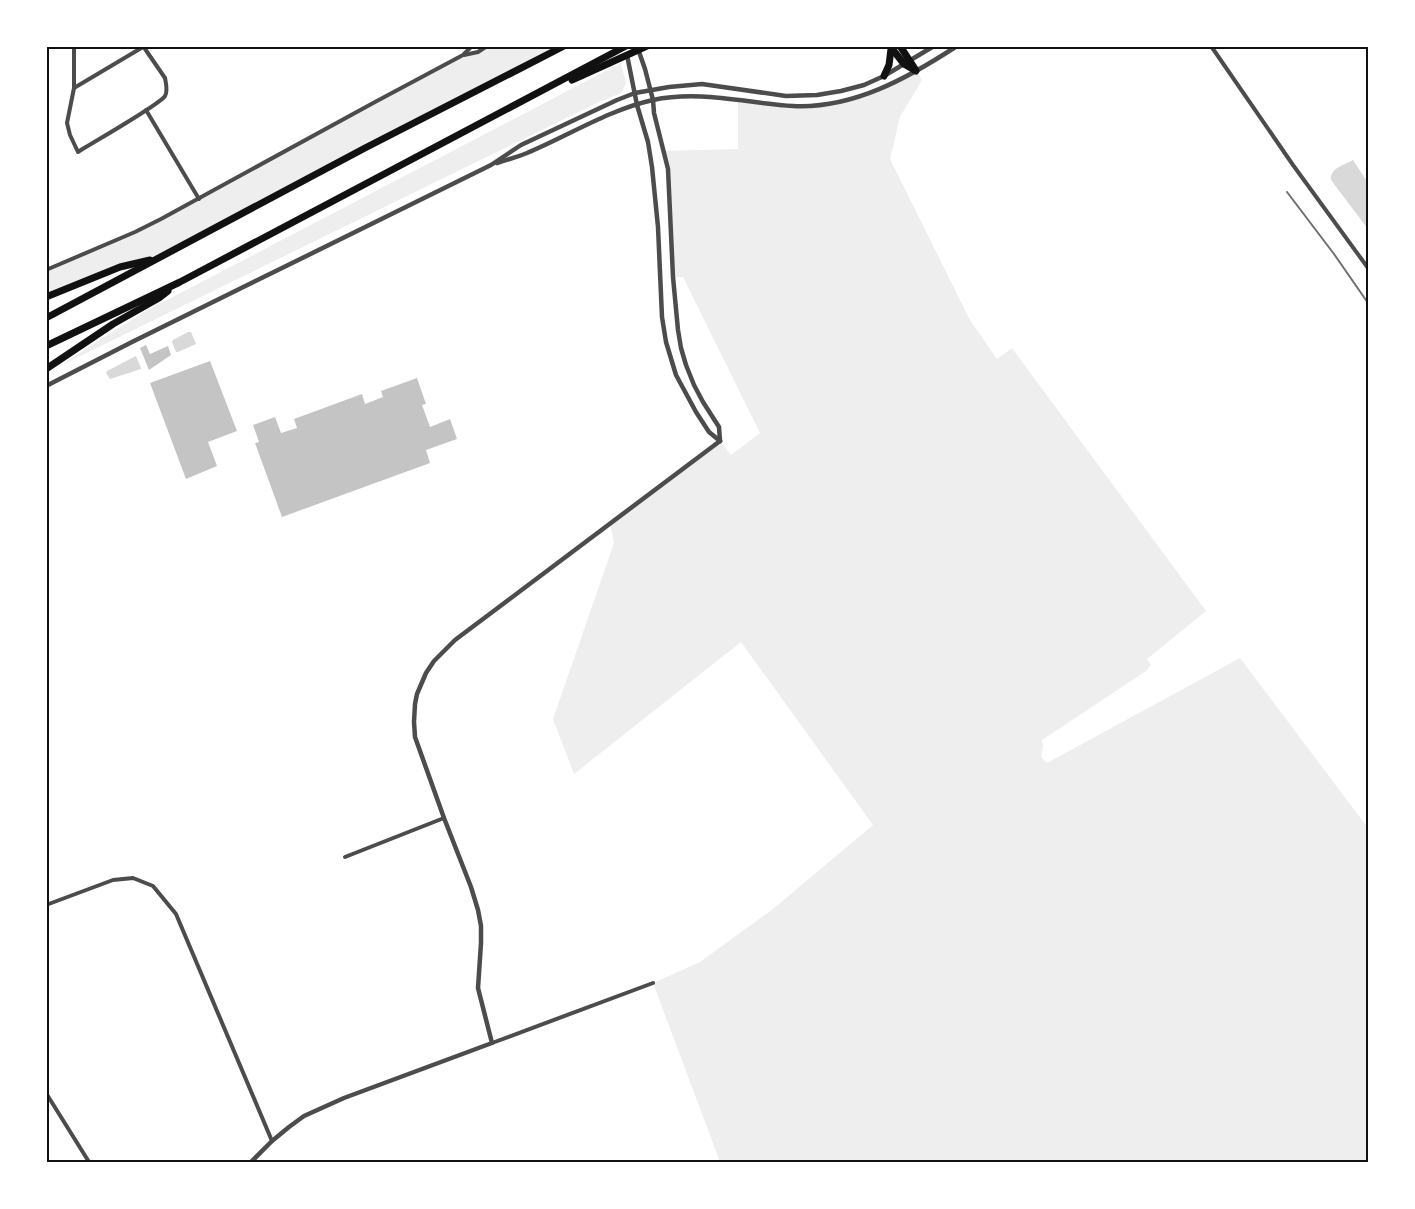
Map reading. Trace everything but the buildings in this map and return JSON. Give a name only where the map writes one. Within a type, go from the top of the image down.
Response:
[{"type":"highway","points":[[46,318],[365,148],[564,46]]},
{"type":"highway","points":[[607,60],[624,46]]},
{"type":"highway","points":[[46,346],[180,282],[379,176],[607,60],[647,46]]},
{"type":"highway","points":[[900,46],[907,63]]},
{"type":"highway","points":[[890,48],[916,71]]},
{"type":"highway","points":[[884,76],[889,65],[890,48]]},
{"type":"highway","points":[[46,297],[120,267],[158,258]]},
{"type":"highway","points":[[48,367],[106,328],[159,298],[180,282]]},
{"type":"street","points":[[74,46],[74,88],[67,123],[78,152],[161,101],[165,97],[166,83],[165,78],[143,47],[74,88]]},
{"type":"street","points":[[463,55],[472,46]]},
{"type":"street","points":[[46,270],[135,232],[463,55],[478,52],[487,46]]},
{"type":"street","points":[[624,46],[652,167],[658,227],[662,317],[666,342],[676,375],[692,406],[709,432],[720,441]]},
{"type":"street","points":[[637,46],[653,100],[668,169],[673,277],[681,348],[694,385],[719,427],[720,441]]},
{"type":"street","points":[[46,386],[491,165],[521,145],[635,93],[650,89],[702,84],[786,96],[817,95],[849,89],[884,76],[934,46]]},
{"type":"street","points":[[491,165],[524,154],[624,109],[653,100],[700,95],[794,106],[823,105],[857,98],[890,86],[957,46]]},
{"type":"street","points":[[1211,46],[1368,268]]},
{"type":"street","points":[[146,110],[199,199]]},
{"type":"street","points":[[492,1044],[478,988],[481,926],[478,910],[415,737],[417,694],[434,661],[455,640],[720,441]]},
{"type":"street","points":[[345,857],[444,818]]},
{"type":"street","points":[[46,905],[113,880],[133,878],[153,886],[176,914],[272,1141]]},
{"type":"street","points":[[251,1162],[289,1127],[304,1116],[331,1103],[653,983]]},
{"type":"street","points":[[46,1093],[89,1162]]},
{"type":"shaded area","points":[[487,47],[564,47],[158,258],[120,267],[47,297],[47,270],[135,232],[463,55],[478,52]]},
{"type":"shaded area","points":[[621,63],[626,84],[621,93],[58,367],[146,311]]},
{"type":"shaded area","points":[[916,71],[922,80],[900,117],[890,159],[970,320],[997,359],[1012,348],[1206,611],[1147,659],[1151,665],[1146,671],[1042,740],[1041,757],[1047,763],[1240,658],[1368,828],[1368,1162],[720,1162],[653,983],[700,962],[773,909],[873,825],[741,642],[574,774],[553,719],[614,543],[610,524],[720,441],[731,455],[760,433],[683,277],[673,277],[668,169],[663,151],[738,149],[738,99],[798,105],[827,104],[864,95]]},
{"type":"shaded area","points":[[1353,160],[1368,183],[1368,229],[1331,180],[1335,170]]},
{"type":"shaded area","points":[[191,332],[196,344],[176,352],[173,340]]},
{"type":"shaded area","points":[[136,356],[141,369],[110,379],[107,371]]},
{"type":"railway","points":[[1287,192],[1368,303]]}]
